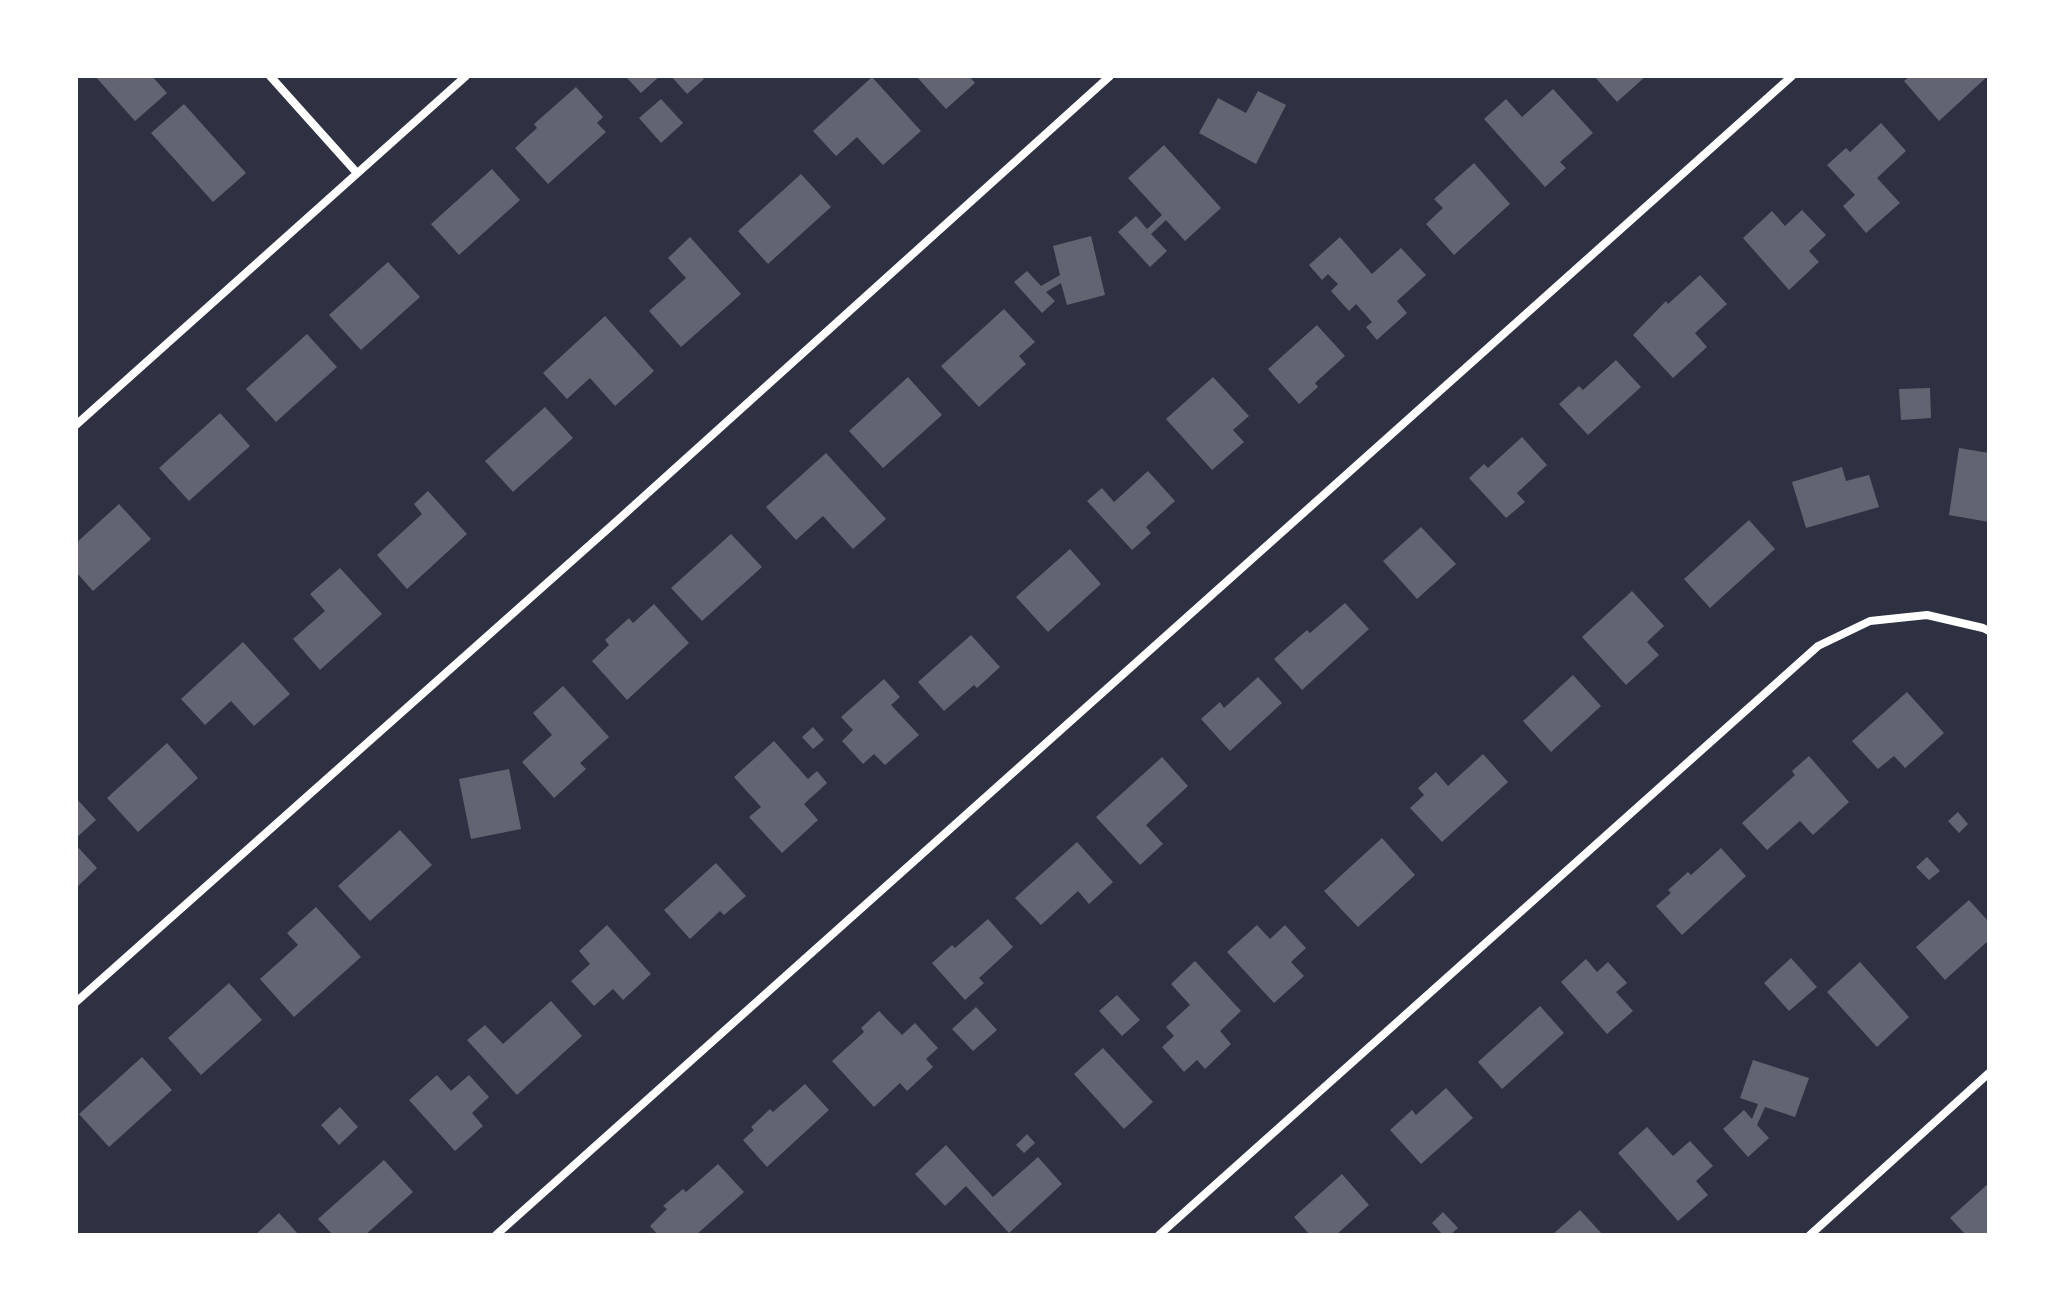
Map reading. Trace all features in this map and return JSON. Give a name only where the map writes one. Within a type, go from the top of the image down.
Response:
[{"type":"street","points":[[270,76],[357,173]]},
{"type":"street","points":[[76,425],[466,76]]},
{"type":"street","points":[[76,1002],[632,508],[1110,76]]},
{"type":"street","points":[[496,1235],[1792,76]]},
{"type":"street","points":[[1159,1235],[1818,646],[1870,621],[1927,615],[1989,631]]},
{"type":"street","points":[[1810,1235],[1989,1073]]},
{"type":"building","points":[[95,76],[152,76],[167,93],[135,121]]},
{"type":"building","points":[[625,76],[660,76],[641,93]]},
{"type":"building","points":[[671,76],[701,76],[704,79],[687,94]]},
{"type":"building","points":[[916,76],[969,76],[975,83],[946,109]]},
{"type":"building","points":[[1594,76],[1646,76],[1617,102]]},
{"type":"building","points":[[1910,76],[1988,76],[1939,121],[1904,81]]},
{"type":"building","points":[[872,77],[921,131],[883,165],[857,137],[836,156],[813,131]]},
{"type":"building","points":[[576,87],[603,117],[597,123],[606,132],[548,184],[515,148],[537,128],[534,124]]},
{"type":"building","points":[[1553,89],[1593,133],[1560,162],[1566,168],[1545,187],[1484,119],[1506,99],[1522,117]]},
{"type":"building","points":[[1258,91],[1286,105],[1256,164],[1199,133],[1218,98],[1246,113]]},
{"type":"building","points":[[661,99],[683,123],[661,143],[639,118]]},
{"type":"building","points":[[184,104],[246,173],[213,202],[151,133]]},
{"type":"building","points":[[1881,123],[1906,151],[1877,178],[1900,203],[1866,233],[1843,206],[1855,195],[1827,165],[1846,148],[1850,152]]},
{"type":"building","points":[[1164,145],[1221,208],[1185,241],[1166,220],[1151,234],[1167,251],[1150,267],[1118,232],[1136,216],[1147,229],[1162,215],[1128,178]]},
{"type":"building","points":[[1474,163],[1510,204],[1454,255],[1426,224],[1443,208],[1434,199]]},
{"type":"building","points":[[492,169],[520,200],[459,255],[431,224]]},
{"type":"building","points":[[801,174],[831,207],[768,264],[738,231]]},
{"type":"building","points":[[1802,210],[1826,235],[1809,251],[1819,262],[1789,290],[1743,238],[1772,211],[1785,226]]},
{"type":"building","points":[[1091,236],[1105,295],[1067,305],[1061,283],[1046,292],[1055,301],[1042,313],[1014,282],[1027,271],[1041,286],[1060,275],[1053,246]]},
{"type":"building","points":[[690,237],[741,294],[681,347],[649,311],[686,278],[668,258]]},
{"type":"building","points":[[1340,237],[1372,274],[1401,248],[1426,275],[1397,301],[1407,313],[1377,340],[1366,327],[1372,322],[1356,304],[1349,311],[1331,291],[1338,284],[1328,274],[1322,280],[1309,265]]},
{"type":"building","points":[[388,262],[420,297],[361,350],[329,315]]},
{"type":"building","points":[[1700,275],[1727,304],[1695,333],[1707,347],[1673,378],[1633,335],[1666,301],[1668,304]]},
{"type":"building","points":[[1004,309],[1035,342],[1019,356],[1026,364],[979,407],[941,366]]},
{"type":"building","points":[[605,316],[654,371],[615,406],[590,378],[567,399],[543,373]]},
{"type":"building","points":[[1317,325],[1345,356],[1315,383],[1318,387],[1299,404],[1268,369]]},
{"type":"building","points":[[307,334],[337,367],[276,422],[246,389]]},
{"type":"building","points":[[1616,360],[1641,387],[1588,435],[1559,404],[1579,386],[1583,390]]},
{"type":"building","points":[[908,377],[942,415],[883,468],[849,431]]},
{"type":"building","points":[[1213,377],[1249,416],[1233,430],[1244,442],[1212,470],[1166,419]]},
{"type":"building","points":[[1930,388],[1931,418],[1901,420],[1899,389]]},
{"type":"building","points":[[545,407],[573,438],[513,492],[485,461]]},
{"type":"building","points":[[220,413],[250,446],[189,501],[159,468]]},
{"type":"building","points":[[1522,437],[1547,465],[1517,493],[1525,502],[1506,518],[1469,478],[1484,464],[1488,468]]},
{"type":"building","points":[[1959,448],[1989,453],[1989,522],[1949,515]]},
{"type":"building","points":[[826,453],[886,519],[853,549],[823,516],[796,540],[766,507]]},
{"type":"building","points":[[1842,467],[1846,481],[1869,475],[1879,507],[1806,528],[1792,482]]},
{"type":"building","points":[[1148,471],[1175,501],[1146,527],[1151,533],[1132,550],[1087,501],[1102,488],[1114,502]]},
{"type":"building","points":[[428,491],[467,534],[407,589],[377,555],[422,514],[414,504]]},
{"type":"building","points":[[119,504],[151,539],[93,591],[76,572],[76,543]]},
{"type":"building","points":[[1749,520],[1775,549],[1710,608],[1684,579]]},
{"type":"building","points":[[1421,527],[1456,564],[1417,599],[1383,561]]},
{"type":"building","points":[[731,534],[762,567],[702,621],[671,588]]},
{"type":"building","points":[[1070,549],[1101,584],[1048,632],[1016,597]]},
{"type":"building","points":[[340,568],[382,614],[320,670],[293,639],[325,611],[310,594]]},
{"type":"building","points":[[1632,591],[1664,626],[1647,642],[1659,655],[1626,685],[1582,637]]},
{"type":"building","points":[[1345,603],[1369,629],[1302,690],[1274,659]]},
{"type":"building","points":[[654,604],[689,643],[627,700],[592,661],[609,645],[605,640],[629,618],[633,623]]},
{"type":"building","points":[[971,635],[1000,667],[944,711],[918,682]]},
{"type":"building","points":[[243,642],[290,694],[254,726],[231,701],[205,725],[181,699]]},
{"type":"building","points":[[1573,675],[1601,706],[1551,752],[1523,721]]},
{"type":"building","points":[[1258,677],[1282,703],[1230,751],[1201,719],[1220,702],[1224,708]]},
{"type":"building","points":[[884,679],[900,697],[891,705],[919,735],[885,765],[874,754],[863,764],[842,741],[853,730],[841,717]]},
{"type":"building","points":[[563,686],[609,737],[580,763],[586,769],[554,798],[522,762],[552,735],[533,713]]},
{"type":"building","points":[[1907,692],[1944,733],[1905,768],[1894,756],[1878,769],[1852,741]]},
{"type":"building","points":[[813,727],[824,740],[813,749],[802,737]]},
{"type":"building","points":[[774,741],[808,779],[817,771],[827,783],[804,804],[818,820],[782,853],[749,817],[761,807],[734,777]]},
{"type":"building","points":[[167,743],[198,778],[138,832],[107,798]]},
{"type":"building","points":[[1483,754],[1508,782],[1442,842],[1410,808],[1424,795],[1418,788],[1436,772],[1448,786]]},
{"type":"building","points":[[1809,756],[1849,802],[1813,835],[1800,821],[1767,850],[1742,823],[1795,775],[1792,771]]},
{"type":"building","points":[[1162,757],[1188,786],[1146,825],[1163,844],[1140,865],[1096,817]]},
{"type":"building","points":[[509,769],[521,829],[471,839],[459,779]]},
{"type":"building","points":[[76,798],[96,820],[76,838]]},
{"type":"building","points":[[1958,812],[1968,824],[1959,833],[1948,821]]},
{"type":"building","points":[[400,830],[432,865],[370,921],[338,886]]},
{"type":"building","points":[[1382,838],[1415,875],[1358,927],[1324,891]]},
{"type":"building","points":[[1077,842],[1113,882],[1089,904],[1078,891],[1041,925],[1015,898]]},
{"type":"building","points":[[76,845],[97,868],[76,888]]},
{"type":"building","points":[[1721,848],[1746,876],[1682,935],[1656,906],[1688,872],[1691,875]]},
{"type":"building","points":[[1927,857],[1940,871],[1929,880],[1916,867]]},
{"type":"building","points":[[716,863],[746,896],[724,915],[720,911],[690,939],[664,910]]},
{"type":"building","points":[[1969,900],[1989,922],[1989,940],[1945,980],[1916,947]]},
{"type":"building","points":[[316,907],[361,957],[294,1017],[260,979],[298,945],[287,933]]},
{"type":"building","points":[[988,919],[1013,947],[979,978],[984,983],[965,1000],[932,963],[952,945],[955,948]]},
{"type":"building","points":[[607,925],[651,974],[623,1000],[613,989],[594,1006],[571,981],[590,964],[579,951]]},
{"type":"building","points":[[1257,925],[1270,939],[1285,925],[1306,948],[1291,962],[1304,976],[1274,1003],[1227,952]]},
{"type":"building","points":[[1791,958],[1817,987],[1789,1011],[1764,983]]},
{"type":"building","points":[[1586,959],[1597,972],[1608,962],[1627,983],[1616,992],[1633,1011],[1607,1034],[1561,982]]},
{"type":"building","points":[[1195,961],[1241,1011],[1220,1031],[1231,1044],[1205,1069],[1197,1060],[1184,1072],[1162,1047],[1174,1036],[1166,1027],[1190,1005],[1171,984]]},
{"type":"building","points":[[1860,962],[1909,1017],[1877,1047],[1827,992]]},
{"type":"building","points":[[229,983],[262,1020],[201,1075],[168,1038]]},
{"type":"building","points":[[1117,995],[1140,1020],[1122,1036],[1099,1011]]},
{"type":"building","points":[[551,1001],[582,1036],[517,1095],[467,1040],[485,1025],[503,1044]]},
{"type":"building","points":[[1540,1006],[1564,1033],[1502,1089],[1478,1062]]},
{"type":"building","points":[[976,1007],[997,1030],[973,1051],[952,1029]]},
{"type":"building","points":[[879,1011],[902,1035],[915,1023],[938,1048],[926,1059],[933,1067],[907,1091],[900,1083],[874,1107],[832,1061],[864,1032],[861,1028]]},
{"type":"building","points":[[1103,1048],[1153,1102],[1124,1129],[1074,1074]]},
{"type":"building","points":[[142,1057],[172,1090],[109,1147],[79,1114]]},
{"type":"building","points":[[1753,1060],[1809,1078],[1795,1117],[1765,1107],[1757,1125],[1769,1138],[1748,1157],[1723,1129],[1744,1110],[1752,1119],[1758,1104],[1740,1098]]},
{"type":"building","points":[[437,1075],[451,1091],[469,1075],[489,1097],[472,1113],[483,1126],[455,1151],[409,1100]]},
{"type":"building","points":[[805,1084],[829,1110],[767,1167],[743,1140],[754,1130],[751,1127],[770,1109],[773,1112]]},
{"type":"building","points":[[1446,1088],[1473,1118],[1421,1164],[1390,1130],[1412,1110],[1416,1115]]},
{"type":"building","points":[[340,1107],[358,1127],[339,1145],[321,1125]]},
{"type":"building","points":[[1647,1127],[1673,1156],[1690,1141],[1713,1166],[1696,1181],[1708,1195],[1678,1221],[1618,1153]]},
{"type":"building","points":[[1027,1134],[1035,1143],[1024,1153],[1016,1145]]},
{"type":"building","points":[[946,1145],[993,1197],[1038,1157],[1062,1184],[1009,1233],[966,1186],[945,1206],[915,1174]]},
{"type":"building","points":[[384,1160],[413,1192],[365,1235],[333,1235],[318,1219]]},
{"type":"building","points":[[718,1164],[744,1192],[696,1235],[658,1235],[650,1226],[667,1209],[663,1206],[683,1189],[686,1192]]},
{"type":"building","points":[[1342,1174],[1369,1205],[1336,1235],[1310,1235],[1294,1217]]},
{"type":"building","points":[[1989,1183],[1989,1235],[1966,1235],[1950,1218]]},
{"type":"building","points":[[1580,1210],[1603,1235],[1552,1235]]},
{"type":"building","points":[[1443,1212],[1458,1228],[1450,1235],[1443,1235],[1432,1223]]},
{"type":"building","points":[[279,1213],[299,1235],[255,1235]]}]
